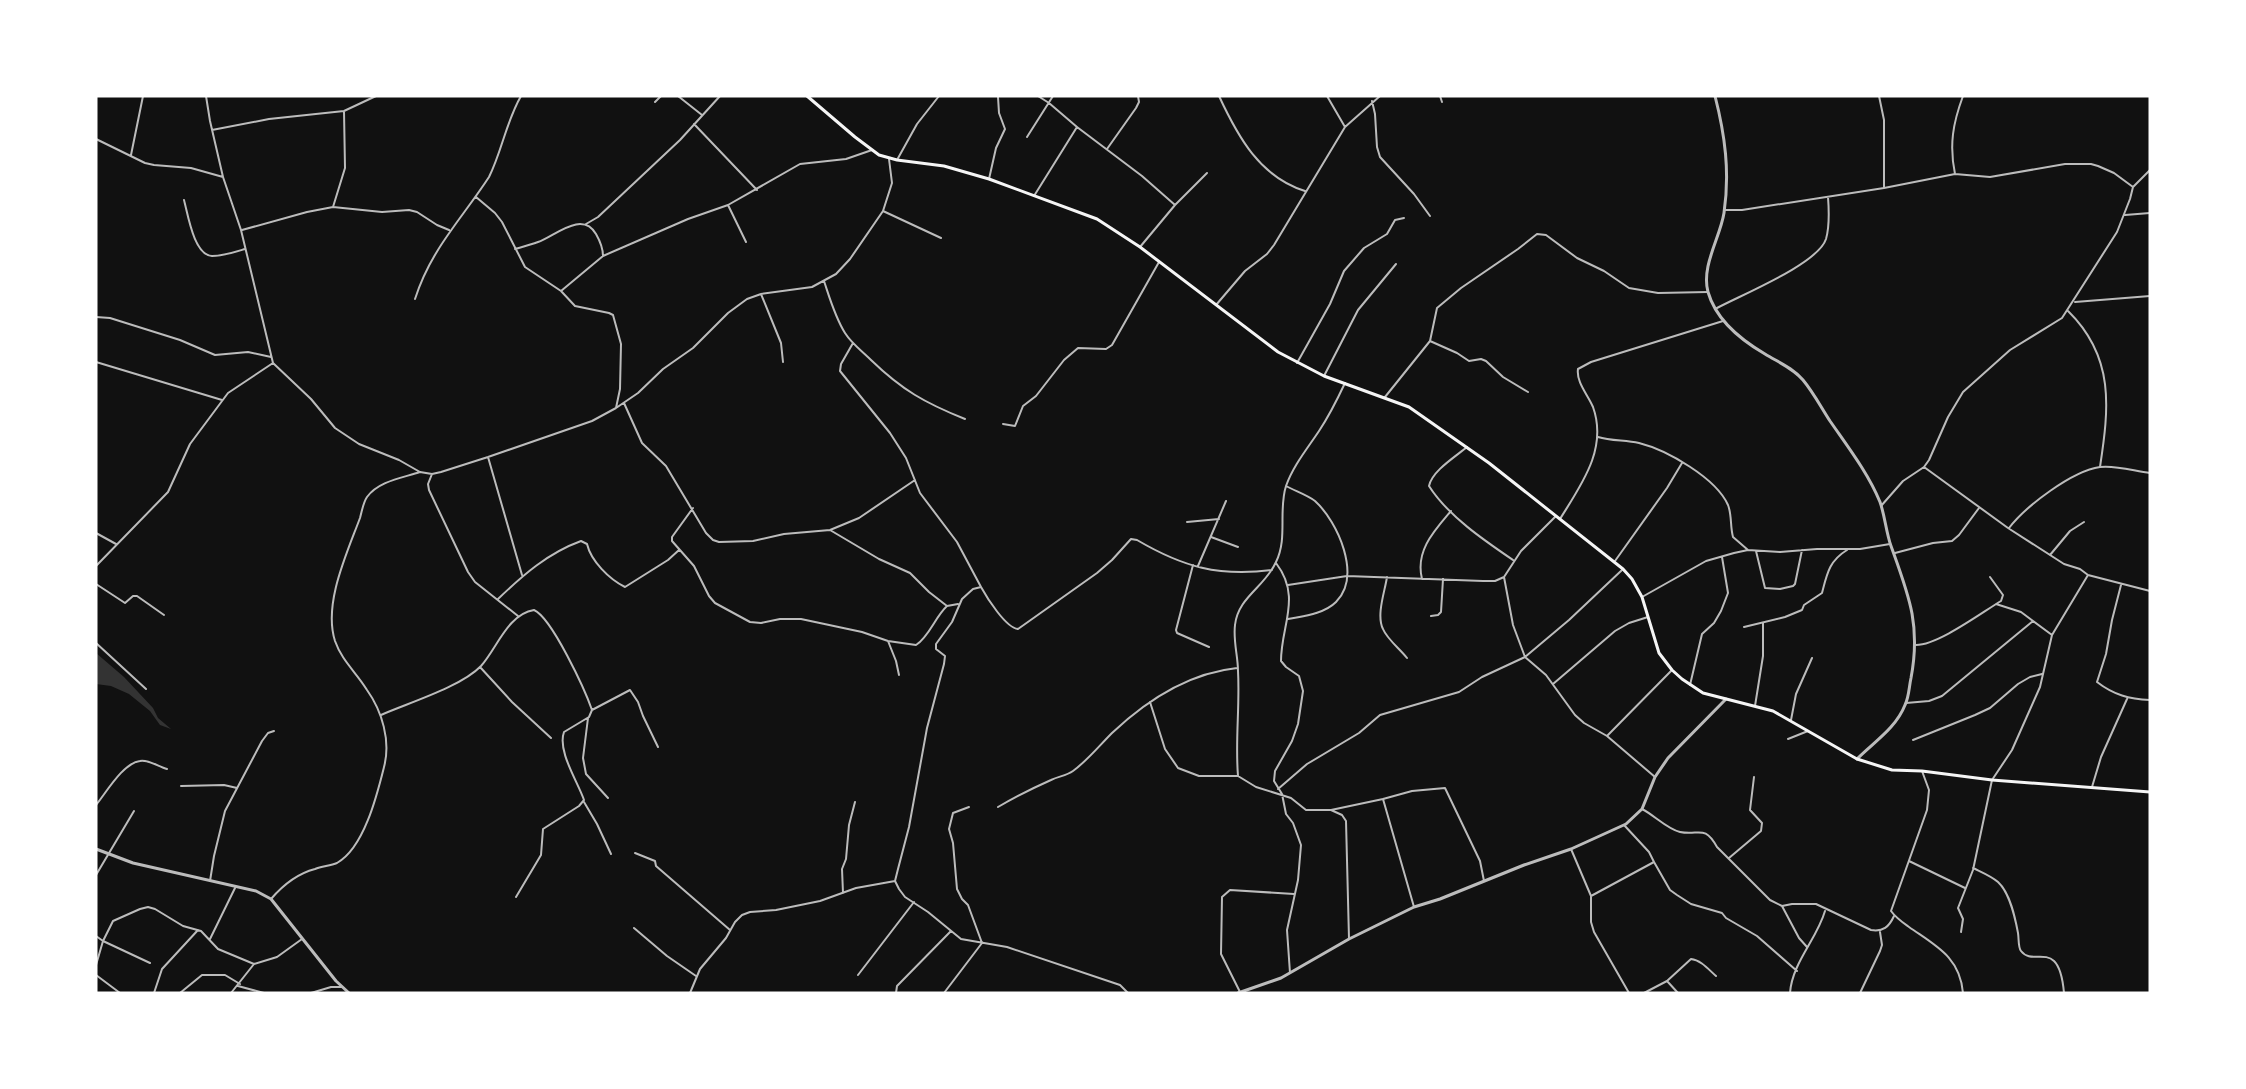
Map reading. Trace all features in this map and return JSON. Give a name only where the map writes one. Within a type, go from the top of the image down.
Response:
[{"type":"main road","points":[[807,96],[872,150],[889,159],[944,166],[989,179],[1097,219],[1140,247],[1278,352],[1324,376],[1409,407],[1467,447],[1623,568],[1642,597],[1659,653],[1672,670],[1703,693],[1773,711],[1857,759],[1892,770],[2150,792]]},
{"type":"street","points":[[131,154],[143,96]]},
{"type":"street","points":[[206,96],[223,177],[241,230],[273,363],[310,399],[335,428],[359,444],[399,460],[420,472],[432,474],[592,421],[639,393],[663,369],[693,348],[737,304],[760,294],[812,287],[836,274],[883,211],[892,183],[889,159]]},
{"type":"street","points":[[212,130],[269,119],[344,111],[376,96]]},
{"type":"street","points":[[415,299],[424,272],[449,230],[476,197],[495,166],[508,119],[520,96]]},
{"type":"street","points":[[655,102],[660,96]]},
{"type":"street","points":[[678,96],[702,115]]},
{"type":"street","points":[[515,249],[538,243],[570,226],[586,224],[598,217],[720,96]]},
{"type":"street","points":[[897,160],[917,124],[939,96]]},
{"type":"street","points":[[1038,96],[1175,205]]},
{"type":"street","points":[[1028,137],[1053,96]]},
{"type":"street","points":[[1107,149],[1136,108],[1139,102],[1138,96]]},
{"type":"street","points":[[1219,96],[1236,130],[1256,160],[1281,181],[1305,191]]},
{"type":"street","points":[[1328,96],[1345,127]]},
{"type":"street","points":[[1216,305],[1245,271],[1267,254],[1345,127],[1380,96]]},
{"type":"street","points":[[1440,96],[1442,102]]},
{"type":"street","points":[[1715,96],[1726,143],[1724,210],[1708,266],[1708,292],[1723,321],[1740,337],[1803,380],[1864,471],[1881,506],[1890,543],[1908,590],[1915,624],[1916,645],[1906,703],[1900,716],[1888,730],[1857,759]]},
{"type":"street","points":[[1879,96],[1884,120],[1884,188]]},
{"type":"street","points":[[1955,174],[1951,151],[1952,129],[1963,96]]},
{"type":"street","points":[[989,179],[996,148],[1005,129],[999,113],[998,97]]},
{"type":"street","points":[[1372,101],[1380,157],[1430,216]]},
{"type":"street","points":[[333,207],[345,168],[344,111]]},
{"type":"street","points":[[694,124],[757,190]]},
{"type":"street","points":[[1034,196],[1077,127]]},
{"type":"street","points":[[96,139],[131,154],[145,163],[191,168],[223,177]]},
{"type":"street","points":[[561,291],[603,256],[688,219],[728,205],[800,164],[846,159],[872,150]]},
{"type":"street","points":[[1724,210],[1742,210],[1828,197],[1955,174],[1990,177],[2054,165],[2091,164],[2114,173],[2133,187]]},
{"type":"street","points":[[1881,506],[1903,481],[1924,467],[1963,392],[2010,350],[2052,326],[2068,311],[2117,232],[2125,215],[2133,187],[2150,170]]},
{"type":"street","points":[[1140,247],[1175,205],[1207,173]]},
{"type":"street","points":[[476,197],[499,217],[525,267],[561,291],[572,304],[580,309],[613,315],[621,344],[620,389],[616,408]]},
{"type":"street","points":[[1715,309],[1771,282],[1814,255],[1823,246],[1826,238],[1829,221],[1828,197]]},
{"type":"street","points":[[184,201],[195,241],[205,254],[212,256],[245,249]]},
{"type":"street","points":[[728,205],[746,242]]},
{"type":"street","points":[[241,230],[333,207],[382,212],[410,210],[449,230]]},
{"type":"street","points":[[883,211],[941,238]]},
{"type":"street","points":[[2125,215],[2150,213]]},
{"type":"street","points":[[1297,363],[1330,304],[1344,271],[1364,248],[1384,236],[1395,220],[1404,218]]},
{"type":"street","points":[[586,224],[597,236],[603,256]]},
{"type":"street","points":[[1384,397],[1430,341],[1437,308],[1477,276],[1537,234],[1546,235],[1577,258],[1604,271],[1629,288],[1658,293],[1708,292]]},
{"type":"street","points":[[1003,424],[1015,426],[1023,406],[1036,396],[1064,360],[1077,348],[1106,349],[1112,345],[1159,262]]},
{"type":"street","points":[[1324,376],[1358,310],[1396,264]]},
{"type":"street","points":[[825,281],[837,318],[853,344],[911,394],[930,405],[965,419]]},
{"type":"street","points":[[760,294],[781,343],[783,362]]},
{"type":"street","points":[[2075,302],[2150,298]]},
{"type":"street","points":[[2068,311],[2088,334],[2097,354],[2105,382],[2107,412],[2100,467]]},
{"type":"street","points":[[96,317],[111,318],[180,340],[211,354],[226,355],[248,352],[273,358]]},
{"type":"street","points":[[1288,585],[1347,576],[1495,581],[1504,577],[1534,536],[1558,517],[1583,483],[1590,467],[1598,436],[1593,408],[1577,372],[1581,366],[1723,321]]},
{"type":"street","points":[[1430,341],[1469,361],[1481,359],[1486,361],[1503,377],[1528,392]]},
{"type":"street","points":[[853,344],[841,364],[840,371],[890,433],[906,459],[924,498],[957,542],[981,587],[998,611],[1016,629],[1097,573],[1113,560],[1131,539],[1137,540],[1166,557],[1193,565],[1239,573],[1272,570]]},
{"type":"street","points":[[96,363],[222,400]]},
{"type":"street","points":[[96,566],[168,492],[190,444],[222,400],[234,388],[273,363]]},
{"type":"street","points":[[1238,776],[1238,668],[1234,640],[1238,614],[1242,603],[1266,579],[1276,563],[1283,538],[1283,499],[1286,486],[1300,458],[1334,406],[1345,383]]},
{"type":"street","points":[[624,403],[642,443],[666,466],[709,537],[719,542],[753,541],[797,532],[830,530],[859,518],[915,480]]},
{"type":"street","points":[[1598,436],[1608,440],[1637,442],[1648,446],[1682,463],[1710,481],[1720,491],[1729,507],[1733,537],[1748,550]]},
{"type":"street","points":[[1467,447],[1445,465],[1429,484],[1451,511],[1486,542],[1514,561]]},
{"type":"street","points":[[488,457],[522,576]]},
{"type":"street","points":[[1615,561],[1682,463]]},
{"type":"street","points":[[1924,467],[1979,508],[2064,564],[2080,568],[2088,575],[2150,591]]},
{"type":"street","points":[[2008,528],[2036,499],[2089,470],[2100,467],[2150,473]]},
{"type":"street","points":[[271,899],[279,889],[301,874],[339,861],[358,840],[367,822],[386,760],[386,745],[380,715],[367,689],[342,658],[332,624],[333,608],[348,550],[367,496],[381,486],[420,472]]},
{"type":"street","points":[[432,474],[428,484],[429,490],[468,572],[475,582],[518,616]]},
{"type":"street","points":[[1286,486],[1314,500],[1325,512],[1342,541],[1346,553],[1347,576],[1342,592],[1336,602],[1328,608],[1288,620]]},
{"type":"street","points":[[1198,566],[1226,501]]},
{"type":"street","points":[[693,508],[672,537],[672,541],[694,566],[715,603],[750,622],[801,619],[862,632],[888,641],[919,644],[947,606],[958,604]]},
{"type":"street","points":[[1894,553],[1933,543],[1952,541],[1979,508]]},
{"type":"street","points":[[1422,579],[1420,562],[1425,545],[1451,511]]},
{"type":"street","points":[[1186,522],[1219,519]]},
{"type":"street","points":[[2050,555],[2070,531],[2084,522]]},
{"type":"street","points":[[830,530],[879,559],[910,573],[928,592],[947,606]]},
{"type":"street","points":[[96,533],[116,544]]},
{"type":"street","points":[[1211,537],[1238,547]]},
{"type":"street","points":[[498,599],[549,555],[580,541],[586,544],[589,553],[598,564],[626,587],[668,560],[679,550]]},
{"type":"street","points":[[1642,597],[1706,561],[1748,550],[1780,552],[1847,550],[1873,548],[1890,543]]},
{"type":"street","points":[[1756,551],[1763,585],[1765,588],[1780,589],[1795,584],[1802,550]]},
{"type":"street","points":[[1744,627],[1802,610],[1804,604],[1822,593],[1829,567],[1838,555],[1847,550]]},
{"type":"street","points":[[1690,684],[1702,634],[1721,611],[1728,593],[1722,556]]},
{"type":"street","points":[[1268,790],[1274,784],[1275,771],[1292,741],[1303,691],[1299,676],[1281,661],[1290,600],[1288,585],[1276,563]]},
{"type":"street","points":[[1193,565],[1176,630],[1177,633],[1209,647]]},
{"type":"street","points":[[1278,789],[1307,764],[1359,733],[1380,715],[1459,692],[1482,677],[1525,657],[1569,620],[1623,568]]},
{"type":"street","points":[[1961,932],[1963,919],[1958,908],[1973,868],[1992,780],[2012,750],[2032,704],[2043,674],[2052,635],[2088,575]]},
{"type":"street","points":[[1387,577],[1381,614],[1382,626],[1407,658]]},
{"type":"street","points":[[1504,577],[1513,625],[1525,657],[1553,684],[1575,715],[1607,736],[1655,777]]},
{"type":"street","points":[[1916,645],[1938,639],[2003,598],[1990,577]]},
{"type":"street","points":[[1431,615],[1438,615],[1441,612],[1443,579]]},
{"type":"street","points":[[96,584],[125,603],[133,596],[137,596],[164,615]]},
{"type":"street","points":[[2121,585],[2106,654],[2097,682],[2127,699],[2150,700]]},
{"type":"street","points":[[981,587],[967,593],[958,604],[956,615],[935,645],[936,649],[945,656],[944,664],[927,728],[909,826],[895,881],[902,893],[961,939],[1007,947],[1054,962],[1120,986],[1128,993]]},
{"type":"street","points":[[1996,604],[2021,612],[2052,635]]},
{"type":"street","points":[[380,715],[449,687],[480,667],[518,616],[534,610],[542,615],[571,663],[592,710]]},
{"type":"street","points":[[1553,684],[1615,631],[1629,623],[1648,617]]},
{"type":"street","points":[[1906,703],[1929,701],[1942,696],[2033,621]]},
{"type":"street","points":[[1755,706],[1763,656],[1763,623]]},
{"type":"street","points":[[888,641],[899,675]]},
{"type":"street","points":[[96,643],[146,689]]},
{"type":"street","points":[[1791,720],[1796,694],[1812,658]]},
{"type":"street","points":[[480,667],[512,702],[552,738]]},
{"type":"street","points":[[998,807],[1054,778],[1070,773],[1094,754],[1109,736],[1138,709],[1150,702],[1198,676],[1238,668]]},
{"type":"street","points":[[1607,736],[1672,670]]},
{"type":"street","points":[[1913,740],[1975,716],[1990,708],[2018,684],[2030,677],[2043,674]]},
{"type":"street","points":[[608,798],[586,774],[583,758],[588,718],[592,710],[625,691],[631,690],[658,747]]},
{"type":"street","points":[[1294,894],[1230,890],[1222,897],[1221,954],[1239,992],[1290,974],[1349,939],[1414,907],[1571,849],[1624,825],[1642,809],[1655,777],[1682,743],[1726,699]]},
{"type":"street","points":[[2092,787],[2101,757],[2127,699]]},
{"type":"street","points":[[1150,702],[1165,749],[1178,768],[1199,776],[1238,776],[1256,787],[1282,794]]},
{"type":"street","points":[[588,718],[566,730],[562,735],[570,768],[584,802],[611,854]]},
{"type":"street","points":[[210,880],[225,811],[262,741],[268,733],[274,731]]},
{"type":"street","points":[[1788,739],[1808,731]]},
{"type":"street","points":[[96,806],[121,773],[133,763],[142,760],[167,769]]},
{"type":"street","points":[[1922,771],[1930,798],[1902,886],[1891,911],[1894,916],[1949,956],[1960,974],[1963,993]]},
{"type":"street","points":[[1729,858],[1761,831],[1762,823],[1750,810],[1754,777]]},
{"type":"street","points":[[1274,784],[1282,794],[1306,810],[1331,810],[1412,791],[1445,788],[1480,861],[1484,881]]},
{"type":"street","points":[[181,786],[224,785],[237,788]]},
{"type":"street","points":[[1282,794],[1286,814],[1293,823],[1301,845],[1298,880],[1287,930],[1290,974]]},
{"type":"street","points":[[1383,799],[1414,907]]},
{"type":"street","points":[[516,897],[541,855],[543,829],[584,802]]},
{"type":"street","points":[[843,893],[842,869],[846,859],[849,825],[855,802]]},
{"type":"street","points":[[969,807],[953,813],[949,829],[953,843],[957,889],[968,905],[982,943]]},
{"type":"street","points":[[1642,809],[1680,832],[1707,833],[1770,900],[1782,906],[1799,938],[1807,947]]},
{"type":"street","points":[[1331,810],[1342,815],[1346,820],[1349,939]]},
{"type":"street","points":[[96,875],[134,812]]},
{"type":"street","points":[[1624,825],[1649,852],[1670,890],[1691,904],[1722,913],[1726,918],[1757,936],[1797,971]]},
{"type":"street","points":[[96,849],[133,863],[256,891],[271,899],[347,992]]},
{"type":"street","points":[[1571,849],[1591,896],[1591,921],[1594,932],[1629,993]]},
{"type":"street","points":[[635,853],[655,861],[656,866],[730,930]]},
{"type":"street","points":[[1909,861],[1965,888]]},
{"type":"street","points":[[1591,896],[1654,862]]},
{"type":"street","points":[[1973,868],[1997,881],[2001,886],[2007,896],[2021,951],[2026,955],[2049,957],[2055,961],[2060,972],[2064,993]]},
{"type":"street","points":[[690,993],[696,976],[742,915],[820,901],[877,883],[895,881]]},
{"type":"street","points":[[210,939],[236,886]]},
{"type":"street","points":[[858,975],[914,902]]},
{"type":"street","points":[[1782,906],[1816,904],[1825,910],[1880,932],[1894,916]]},
{"type":"street","points":[[96,965],[103,941],[113,921],[148,907],[183,926],[198,930],[218,949],[254,964]]},
{"type":"street","points":[[1790,993],[1790,983],[1807,947],[1823,921],[1825,910]]},
{"type":"street","points":[[634,928],[667,956],[696,976]]},
{"type":"street","points":[[154,993],[162,969],[198,930]]},
{"type":"street","points":[[896,993],[897,986],[951,931]]},
{"type":"street","points":[[1860,993],[1882,945],[1880,932]]},
{"type":"street","points":[[96,936],[150,963]]},
{"type":"street","points":[[231,993],[254,964],[277,957],[302,939]]},
{"type":"street","points":[[944,993],[982,943]]},
{"type":"street","points":[[1644,993],[1667,981],[1691,959],[1704,964],[1716,976]]},
{"type":"street","points":[[96,975],[120,993]]},
{"type":"street","points":[[180,993],[202,975],[225,975],[239,985],[264,993]]},
{"type":"street","points":[[1667,981],[1678,993]]},
{"type":"street","points":[[311,993],[331,987],[342,987]]},
{"type":"street","points":[[1258,987],[1260,993]]},
{"type":"shaded area","points":[[96,653],[124,677],[153,708],[158,718],[171,729],[160,725],[150,711],[129,694],[111,686],[96,684]]}]
